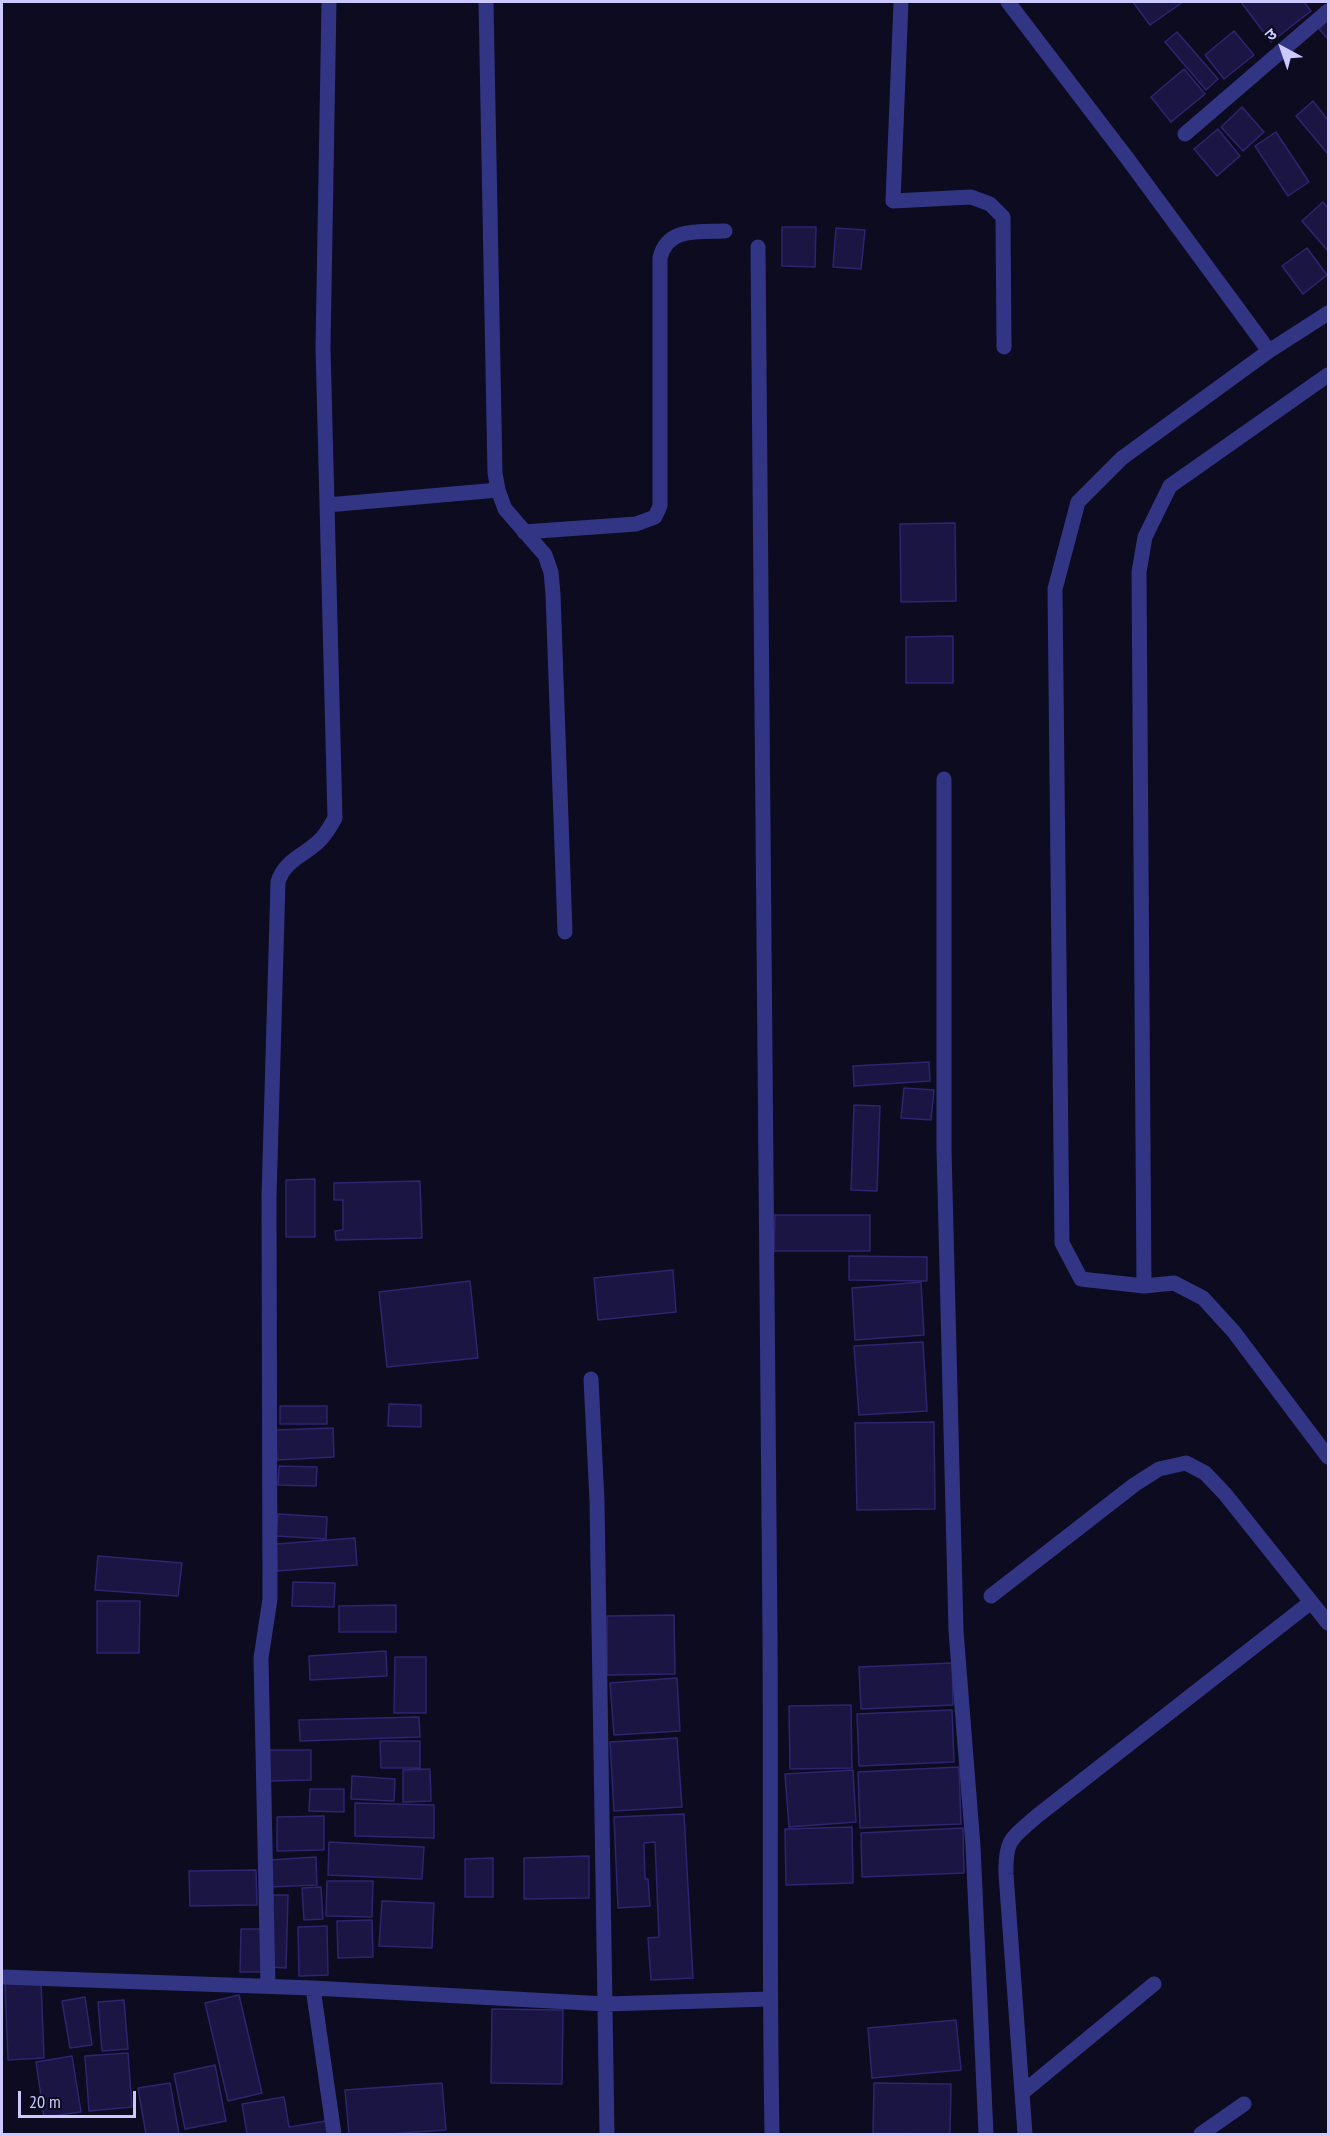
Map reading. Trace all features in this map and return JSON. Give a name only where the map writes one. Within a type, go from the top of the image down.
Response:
[{"type":"street","points":[[268,1986],[261,1658],[270,1599],[268,1197],[278,882],[282,870],[317,843],[328,832],[335,818],[323,347],[329,2]]},
{"type":"street","points":[[486,2],[495,461],[498,490],[505,509],[544,555],[551,572],[565,932]]},
{"type":"street","points":[[902,2],[893,201],[971,198],[990,204],[1003,217],[1004,347]]},
{"type":"street","points":[[1008,2],[1269,351]]},
{"type":"street","points":[[1185,134],[1329,11]]},
{"type":"street","points":[[524,532],[636,524],[655,517],[660,507],[660,258],[663,247],[674,236],[689,232],[725,231]]},
{"type":"street","points":[[758,247],[765,813],[772,2134]]},
{"type":"street","points":[[1329,313],[1269,351],[1122,458],[1078,502],[1055,589],[1062,1243],[1081,1279],[1144,1286],[1174,1283],[1203,1298],[1234,1332],[1329,1457]]},
{"type":"street","points":[[1144,1286],[1139,572],[1145,537],[1170,486],[1329,375]]},
{"type":"street","points":[[327,505],[498,490]]},
{"type":"street","points":[[944,779],[944,1149],[956,1631],[973,1846],[986,2134]]},
{"type":"street","points":[[591,1379],[597,1512],[607,2134]]},
{"type":"street","points":[[991,1596],[1134,1485],[1159,1468],[1186,1463],[1205,1473],[1225,1494],[1329,1623]]},
{"type":"street","points":[[1025,2134],[1006,1874],[1009,1842],[1037,1816],[1311,1602]]},
{"type":"street","points":[[2,1977],[313,1988],[606,2004],[770,1999]]},
{"type":"street","points":[[1022,2093],[1154,1984]]},
{"type":"street","points":[[313,1988],[334,2134]]},
{"type":"street","points":[[1201,2134],[1244,2104]]},
{"type":"building","points":[[1133,2],[1183,2],[1150,25]]},
{"type":"building","points":[[1241,2],[1304,2],[1311,11],[1271,42]]},
{"type":"building","points":[[1328,20],[1328,39],[1319,29]]},
{"type":"building","points":[[1234,31],[1254,55],[1224,79],[1205,55]]},
{"type":"building","points":[[1177,32],[1218,79],[1206,90],[1165,42]]},
{"type":"building","points":[[1184,69],[1205,94],[1171,122],[1151,97]]},
{"type":"building","points":[[1313,101],[1328,120],[1328,154],[1296,116]]},
{"type":"building","points":[[1242,107],[1264,132],[1243,151],[1221,127]]},
{"type":"building","points":[[1218,129],[1240,156],[1217,176],[1194,149]]},
{"type":"building","points":[[1276,132],[1309,182],[1288,196],[1255,146]]},
{"type":"building","points":[[1323,202],[1328,208],[1328,251],[1302,221]]},
{"type":"building","points":[[782,227],[816,227],[815,267],[782,266]]},
{"type":"building","points":[[836,228],[865,230],[861,269],[833,267]]},
{"type":"building","points":[[1307,248],[1327,275],[1303,294],[1282,266]]},
{"type":"building","points":[[955,523],[956,601],[901,602],[900,524]]},
{"type":"building","points":[[953,636],[953,683],[906,683],[906,637]]},
{"type":"building","points":[[929,1062],[930,1081],[854,1086],[853,1066]]},
{"type":"building","points":[[904,1088],[934,1090],[931,1120],[901,1118]]},
{"type":"building","points":[[854,1105],[880,1106],[877,1191],[851,1190]]},
{"type":"building","points":[[315,1179],[315,1237],[286,1237],[286,1180]]},
{"type":"building","points":[[420,1181],[422,1238],[336,1240],[335,1231],[343,1230],[343,1200],[334,1200],[334,1183]]},
{"type":"building","points":[[775,1215],[870,1215],[870,1251],[774,1251]]},
{"type":"building","points":[[849,1256],[927,1257],[927,1281],[849,1280]]},
{"type":"building","points":[[673,1270],[676,1312],[598,1320],[594,1278]]},
{"type":"building","points":[[470,1281],[478,1358],[387,1367],[379,1292]]},
{"type":"building","points":[[921,1282],[924,1335],[855,1340],[852,1288]]},
{"type":"building","points":[[923,1342],[927,1411],[859,1415],[854,1346]]},
{"type":"building","points":[[389,1404],[421,1405],[421,1427],[388,1426]]},
{"type":"building","points":[[280,1406],[327,1406],[327,1424],[280,1424]]},
{"type":"building","points":[[934,1422],[935,1509],[857,1510],[855,1423]]},
{"type":"building","points":[[333,1428],[334,1457],[277,1460],[275,1430]]},
{"type":"building","points":[[279,1466],[317,1467],[316,1486],[278,1485]]},
{"type":"building","points":[[278,1514],[327,1517],[326,1539],[276,1536]]},
{"type":"building","points":[[355,1538],[357,1565],[277,1571],[276,1544]]},
{"type":"building","points":[[98,1556],[182,1563],[178,1596],[95,1590]]},
{"type":"building","points":[[293,1582],[335,1583],[334,1607],[292,1606]]},
{"type":"building","points":[[97,1601],[140,1601],[139,1653],[97,1653]]},
{"type":"building","points":[[396,1605],[396,1632],[339,1632],[339,1606]]},
{"type":"building","points":[[674,1615],[675,1674],[607,1675],[607,1616]]},
{"type":"building","points":[[386,1651],[387,1676],[310,1680],[309,1656]]},
{"type":"building","points":[[395,1657],[426,1657],[426,1713],[394,1713]]},
{"type":"building","points":[[952,1663],[953,1705],[861,1709],[859,1667]]},
{"type":"building","points":[[677,1678],[680,1731],[614,1735],[610,1683]]},
{"type":"building","points":[[851,1705],[852,1768],[790,1769],[789,1706]]},
{"type":"building","points":[[952,1710],[954,1762],[859,1766],[857,1714]]},
{"type":"building","points":[[419,1717],[420,1737],[300,1741],[299,1720]]},
{"type":"building","points":[[677,1738],[682,1807],[614,1811],[610,1742]]},
{"type":"building","points":[[380,1741],[420,1741],[420,1768],[381,1768]]},
{"type":"building","points":[[268,1750],[311,1750],[311,1780],[269,1781]]},
{"type":"building","points":[[959,1767],[961,1824],[860,1828],[858,1772]]},
{"type":"building","points":[[430,1769],[431,1801],[403,1802],[403,1770]]},
{"type":"building","points":[[853,1770],[856,1822],[789,1827],[785,1774]]},
{"type":"building","points":[[352,1776],[395,1779],[394,1801],[351,1799]]},
{"type":"building","points":[[310,1789],[344,1789],[344,1812],[309,1811]]},
{"type":"building","points":[[355,1803],[434,1805],[434,1838],[355,1836]]},
{"type":"building","points":[[684,1814],[693,1978],[651,1980],[648,1938],[659,1937],[655,1842],[644,1843],[645,1879],[648,1879],[650,1906],[618,1908],[614,1817]]},
{"type":"building","points":[[324,1816],[324,1850],[277,1851],[277,1817]]},
{"type":"building","points":[[852,1827],[853,1883],[786,1885],[785,1829]]},
{"type":"building","points":[[963,1828],[964,1873],[862,1877],[861,1833]]},
{"type":"building","points":[[329,1842],[424,1847],[422,1879],[328,1875]]},
{"type":"building","points":[[589,1856],[589,1898],[524,1899],[524,1858]]},
{"type":"building","points":[[316,1857],[317,1885],[270,1887],[269,1860]]},
{"type":"building","points":[[493,1858],[493,1897],[465,1897],[465,1859]]},
{"type":"building","points":[[256,1870],[257,1905],[190,1906],[189,1871]]},
{"type":"building","points":[[327,1881],[373,1881],[372,1917],[326,1916]]},
{"type":"building","points":[[321,1887],[323,1919],[304,1920],[302,1888]]},
{"type":"building","points":[[273,1895],[288,1895],[286,1968],[270,1967]]},
{"type":"building","points":[[382,1901],[434,1903],[432,1948],[379,1946]]},
{"type":"building","points":[[372,1920],[373,1957],[338,1958],[337,1921]]},
{"type":"building","points":[[327,1926],[328,1975],[299,1976],[298,1927]]},
{"type":"building","points":[[241,1929],[262,1929],[261,1972],[240,1972]]},
{"type":"building","points":[[41,1981],[44,2058],[8,2060],[5,1983]]},
{"type":"building","points":[[239,1995],[262,2093],[228,2101],[205,2003]]},
{"type":"building","points":[[85,1997],[92,2045],[70,2048],[62,2001]]},
{"type":"building","points":[[124,2000],[128,2049],[102,2051],[98,2002]]},
{"type":"building","points":[[492,2009],[563,2010],[562,2084],[491,2083]]},
{"type":"building","points":[[956,2020],[961,2070],[872,2078],[868,2028]]},
{"type":"building","points":[[128,2053],[132,2107],[89,2111],[85,2056]]},
{"type":"building","points":[[72,2056],[81,2112],[44,2117],[36,2062]]},
{"type":"building","points":[[215,2065],[226,2121],[185,2129],[174,2074]]},
{"type":"building","points":[[170,2083],[179,2134],[146,2134],[138,2088]]},
{"type":"building","points":[[442,2083],[446,2130],[349,2134],[345,2090]]},
{"type":"building","points":[[874,2083],[951,2084],[950,2134],[873,2133]]},
{"type":"building","points":[[284,2097],[289,2127],[326,2121],[328,2134],[247,2134],[242,2104]]}]
